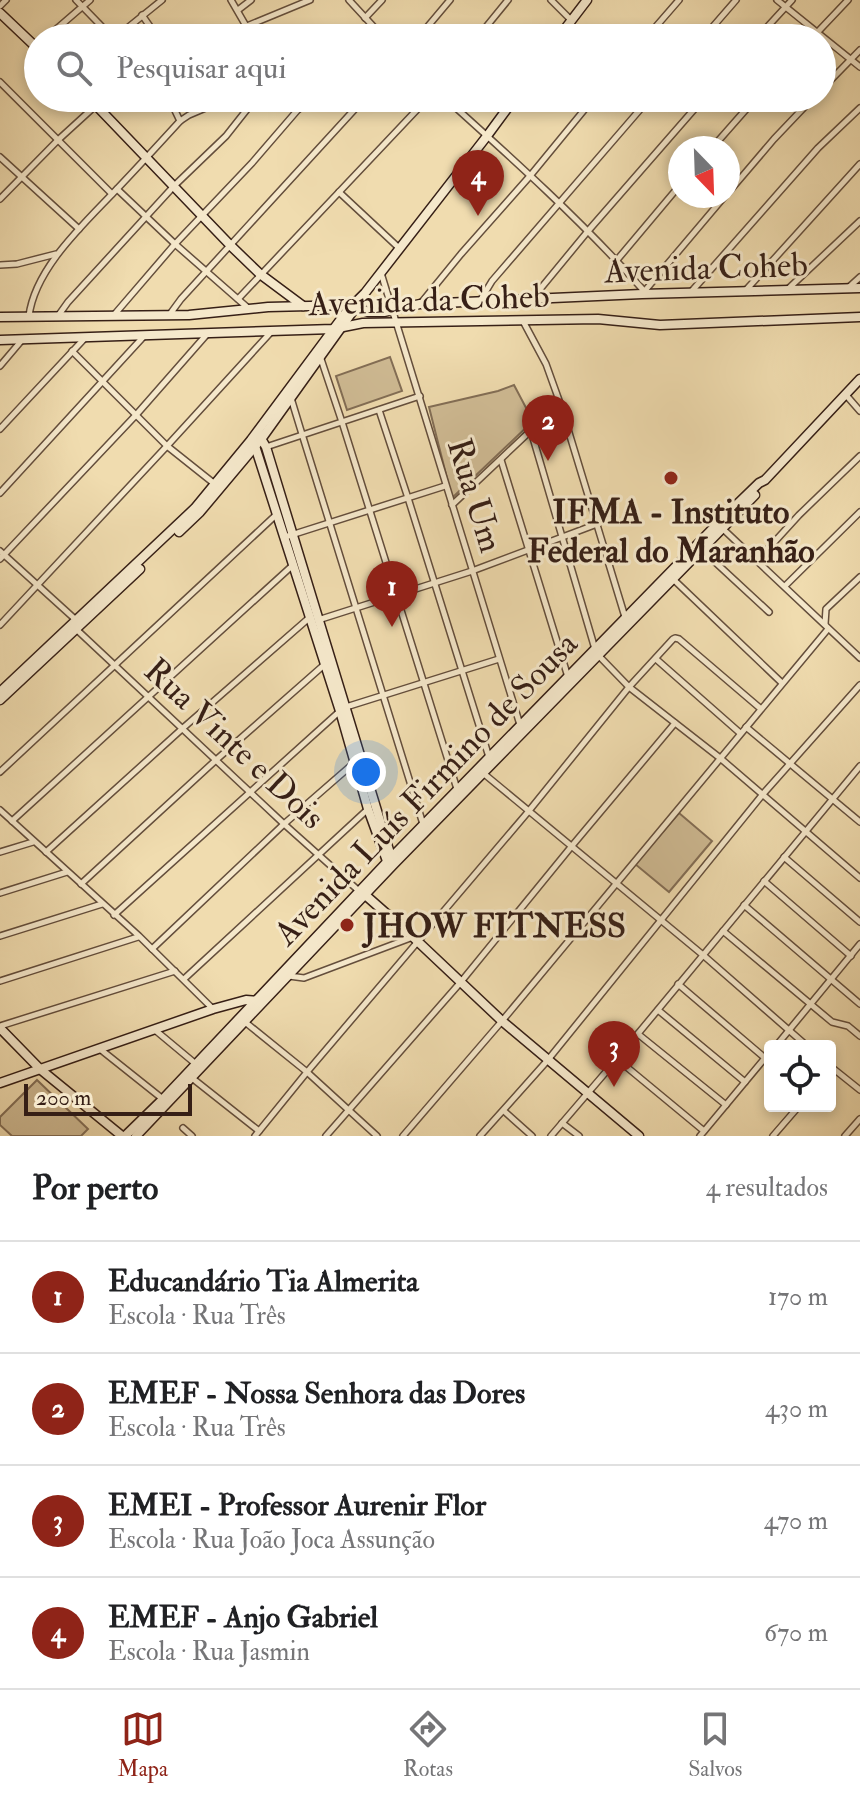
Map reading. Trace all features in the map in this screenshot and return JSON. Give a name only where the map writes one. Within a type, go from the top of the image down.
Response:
[{"type":"main road","points":[[570,24],[587,0]]},
{"type":"main road","points":[[0,13],[24,35]]},
{"type":"main road","points":[[102,112],[260,274],[304,306]]},
{"type":"main road","points":[[391,863],[294,565],[288,536],[277,514],[258,440],[354,306],[505,112]]},
{"type":"main road","name":"Avenida Coheb","points":[[268,307],[354,306],[368,312],[393,311],[420,304],[644,293],[860,288]]},
{"type":"main road","name":"Avenida da Coheb","points":[[0,317],[169,315],[268,307]]},
{"type":"main road","name":"Avenida da Coheb","points":[[0,340],[338,328],[363,323],[396,322],[598,319],[660,325],[860,317]]},
{"type":"main road","points":[[0,700],[217,487],[291,397],[338,328]]},
{"type":"main road","name":"Avenida Luís Firmino de Sousa","points":[[676,573],[737,505],[765,480],[860,379]]},
{"type":"main road","points":[[258,440],[325,664],[342,709],[368,809],[391,863]]},
{"type":"main road","name":"Avenida Luís Firmino de Sousa","points":[[136,1136],[165,1101],[457,790],[763,487],[765,480]]},
{"type":"main road","points":[[0,692],[77,625]]},
{"type":"main road","name":"Avenida Luís Firmino de Sousa","points":[[429,822],[483,773],[568,678],[597,653]]},
{"type":"main road","points":[[362,893],[547,1061],[639,1136]]},
{"type":"main road","name":"Avenida Luís Firmino de Sousa","points":[[124,1136],[192,1078],[198,1066],[245,1022],[259,1002],[288,976],[362,893]]},
{"type":"main road","points":[[0,1083],[213,1009],[246,1000],[259,1002]]},
{"type":"main road","points":[[0,1027],[40,1069],[124,1136]]},
{"type":"street","points":[[0,6],[6,0]]},
{"type":"street","points":[[76,0],[100,24]]},
{"type":"street","points":[[62,24],[90,0]]},
{"type":"street","points":[[131,24],[162,0]]},
{"type":"street","points":[[231,0],[246,24]]},
{"type":"street","points":[[238,10],[251,0]]},
{"type":"street","points":[[255,24],[310,0]]},
{"type":"street","points":[[349,0],[371,24]]},
{"type":"street","points":[[365,18],[382,0]]},
{"type":"street","points":[[430,24],[450,0]]},
{"type":"street","points":[[488,24],[508,0]]},
{"type":"street","points":[[551,0],[572,21]]},
{"type":"street","points":[[658,24],[679,0]]},
{"type":"street","points":[[715,24],[736,0]]},
{"type":"street","points":[[777,0],[802,24]]},
{"type":"street","points":[[770,24],[792,0]]},
{"type":"street","points":[[825,24],[848,0]]},
{"type":"street","points":[[142,15],[148,24]]},
{"type":"street","points":[[836,50],[860,67]]},
{"type":"street","points":[[836,75],[860,50]]},
{"type":"street","points":[[0,82],[24,106]]},
{"type":"street","points":[[691,292],[818,148],[860,108]]},
{"type":"street","points":[[30,112],[249,309]]},
{"type":"street","points":[[0,199],[82,112]]},
{"type":"street","points":[[176,112],[180,121]]},
{"type":"street","points":[[29,316],[32,301],[57,254],[180,121],[196,112]]},
{"type":"street","points":[[58,316],[146,216],[226,136],[245,112]]},
{"type":"street","points":[[113,316],[296,112]]},
{"type":"street","points":[[169,315],[352,112]]},
{"type":"street","points":[[238,299],[414,112]]},
{"type":"street","points":[[460,112],[559,202],[617,260],[644,293],[715,208]]},
{"type":"street","points":[[420,304],[583,112]]},
{"type":"street","points":[[479,302],[492,281],[638,112]]},
{"type":"street","points":[[531,300],[692,112]]},
{"type":"street","points":[[723,136],[744,112]]},
{"type":"street","points":[[740,179],[800,112]]},
{"type":"street","points":[[0,157],[79,229]]},
{"type":"street","points":[[746,290],[860,164]]},
{"type":"street","points":[[338,191],[399,248]]},
{"type":"street","points":[[617,260],[668,199]]},
{"type":"street","points":[[788,289],[860,221]]},
{"type":"street","points":[[0,265],[57,254]]},
{"type":"street","name":"Rua Um","points":[[381,273],[521,729]]},
{"type":"street","points":[[849,288],[860,277]]},
{"type":"street","points":[[523,320],[546,364],[560,403],[626,622]]},
{"type":"street","points":[[0,625],[271,331]]},
{"type":"street","points":[[1,555],[136,415],[208,333]]},
{"type":"street","points":[[0,493],[145,335]]},
{"type":"street","points":[[0,429],[85,337]]},
{"type":"street","points":[[0,366],[22,339]]},
{"type":"street","points":[[72,351],[167,446],[217,487]]},
{"type":"street","points":[[320,356],[457,790]]},
{"type":"street","points":[[845,394],[860,411]]},
{"type":"street","points":[[258,440],[302,435],[420,396]]},
{"type":"street","points":[[291,397],[384,695],[429,822]]},
{"type":"street","points":[[452,505],[560,403]]},
{"type":"street","points":[[379,410],[489,757]]},
{"type":"street","points":[[531,431],[597,653],[629,687],[720,758],[860,878]]},
{"type":"street","points":[[757,561],[860,456]]},
{"type":"street","points":[[501,460],[568,678]]},
{"type":"street","points":[[288,536],[445,486]]},
{"type":"street","points":[[785,586],[860,512]]},
{"type":"street","points":[[0,772],[277,514]]},
{"type":"street","points":[[46,852],[183,728],[313,620],[472,571],[597,524]]},
{"type":"street","points":[[722,528],[860,658]]},
{"type":"street","points":[[701,549],[769,612]]},
{"type":"street","name":"Rua Vinte e Dois","points":[[1,555],[37,584],[148,698],[362,893]]},
{"type":"street","points":[[12,821],[294,565]]},
{"type":"street","points":[[676,573],[782,683]]},
{"type":"street","points":[[403,1136],[761,709],[826,627],[828,607],[860,577]]},
{"type":"street","points":[[192,1078],[257,1133],[416,939],[528,812],[629,687],[673,639],[679,639],[761,709]]},
{"type":"street","points":[[114,915],[342,709],[499,659]]},
{"type":"street","points":[[656,659],[740,733]]},
{"type":"street","points":[[81,884],[325,664]]},
{"type":"street","points":[[480,1136],[547,1061],[763,794],[860,685]]},
{"type":"street","points":[[326,1136],[460,983],[675,723]]},
{"type":"street","points":[[746,727],[860,822]]},
{"type":"street","points":[[152,949],[284,824],[355,762]]},
{"type":"street","points":[[551,1136],[860,766]]},
{"type":"street","points":[[483,773],[703,955],[800,1040]]},
{"type":"street","points":[[184,979],[368,809]]},
{"type":"street","points":[[0,810],[139,936],[213,1009]]},
{"type":"street","points":[[0,852],[34,842]]},
{"type":"street","points":[[784,857],[860,922]]},
{"type":"street","points":[[0,893],[67,872]]},
{"type":"street","points":[[763,881],[851,956]]},
{"type":"street","points":[[0,936],[102,904]]},
{"type":"street","points":[[744,905],[860,1004]]},
{"type":"street","points":[[723,931],[832,1022],[848,1026],[860,1036]]},
{"type":"street","points":[[0,981],[139,936]]},
{"type":"street","points":[[288,976],[304,978],[416,939]]},
{"type":"street","points":[[781,1040],[859,946]]},
{"type":"street","points":[[0,1027],[175,971]]},
{"type":"street","points":[[678,984],[764,1052]]},
{"type":"street","points":[[658,1010],[745,1082]]},
{"type":"street","points":[[245,1022],[307,1072],[377,1136]]},
{"type":"street","points":[[155,1030],[198,1066]]},
{"type":"street","points":[[638,1034],[726,1105]]},
{"type":"street","points":[[100,1049],[165,1101]]},
{"type":"street","points":[[617,1059],[702,1133],[764,1060]]},
{"type":"street","points":[[836,1072],[860,1090]]},
{"type":"street","points":[[504,1111],[532,1136]]},
{"type":"street","points":[[773,1136],[794,1112]]},
{"type":"street","points":[[845,1136],[860,1119]]},
{"type":"street","points":[[562,1123],[579,1136]]},
{"type":"street","points":[[183,1128],[192,1136]]},
{"type":"shaded area","points":[[390,357],[402,391],[347,410],[336,376]]},
{"type":"shaded area","points":[[514,385],[533,421],[452,498],[429,407]]},
{"type":"shaded area","points":[[679,813],[712,841],[669,892],[635,864]]},
{"type":"shaded area","points":[[37,1080],[88,1129],[81,1136],[12,1136],[0,1125],[0,1117]]},
{"type":"place","name":"EMEF - Anjo Gabriel","points":[[478,216]]},
{"type":"place","name":"EMEF - Nossa Senhora das Dores","points":[[548,461]]},
{"type":"place","name":"IFMA - Instituto Federal do Maranhão","points":[[671,478]]},
{"type":"place","name":"Educandário Tia Almerita","points":[[392,627]]},
{"type":"place","name":"JHOW FITNESS","points":[[347,925]]},
{"type":"place","name":"EMEI - Professor Aurenir Flor","points":[[614,1087]]}]
